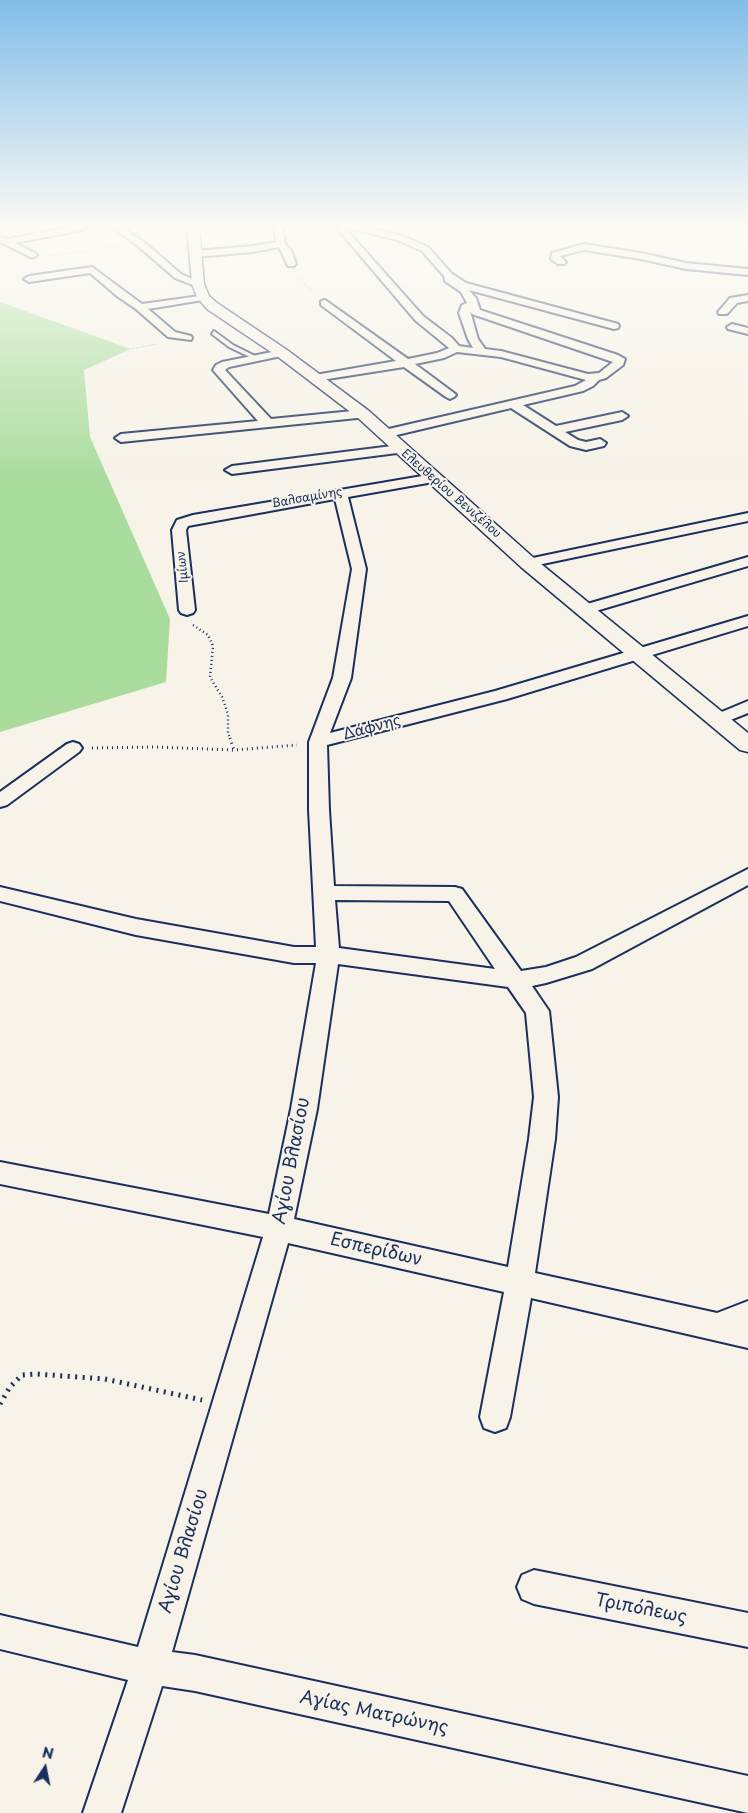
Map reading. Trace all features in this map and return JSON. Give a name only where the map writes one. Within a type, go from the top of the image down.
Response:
[{"type":"street","points":[[145,312],[172,335],[187,338]]},
{"type":"street","name":"Ελευθερίου Βενιζέλου","points":[[221,312],[282,353],[363,414],[528,563],[748,745]]},
{"type":"street","points":[[335,312],[450,395]]},
{"type":"street","points":[[415,312],[419,318],[448,340],[456,349]]},
{"type":"street","points":[[464,312],[473,340],[481,351]]},
{"type":"street","points":[[311,375],[342,373],[406,363],[440,356],[456,349],[481,351],[528,360],[595,377],[602,376],[619,362],[619,359],[476,312]]},
{"type":"street","points":[[561,312],[614,326]]},
{"type":"street","points":[[732,327],[748,330]]},
{"type":"street","points":[[268,424],[219,370],[220,367],[226,364],[282,353]]},
{"type":"street","points":[[384,434],[578,389],[589,384],[595,377]]},
{"type":"street","points":[[514,405],[574,443],[586,446],[600,443]]},
{"type":"street","points":[[122,438],[363,414]]},
{"type":"street","points":[[554,430],[622,416]]},
{"type":"street","points":[[232,470],[400,449]]},
{"type":"street","name":"Βαλσαμίνης","points":[[182,523],[193,519],[434,478]]},
{"type":"street","name":"Αγίου Βλασίου","points":[[102,1813],[150,1667],[279,1228],[304,1109],[328,956],[318,742],[342,678],[359,569],[340,493]]},
{"type":"street","points":[[528,563],[748,516]]},
{"type":"street","name":"Ιμίων","points":[[182,523],[179,530],[187,610]]},
{"type":"street","points":[[583,610],[748,562]]},
{"type":"street","name":"Δάφνης","points":[[318,742],[501,695],[748,621]]},
{"type":"street","points":[[718,720],[748,706]]},
{"type":"street","points":[[0,801],[72,748]]},
{"type":"street","points":[[0,894],[136,927],[213,942],[294,955],[328,956],[516,980],[546,975],[584,963],[748,876]]},
{"type":"street","points":[[324,893],[455,894],[538,1011],[546,1097],[542,1139],[520,1282],[494,1416]]},
{"type":"street","name":"Εσπερίδων","points":[[0,1172],[279,1228],[748,1334]]},
{"type":"street","points":[[717,1327],[748,1315]]},
{"type":"street","name":"Τριπόλεως","points":[[534,1587],[748,1630]]},
{"type":"street","name":"Αγίας Ματρώνης","points":[[0,1632],[150,1667],[195,1673],[748,1795]]},
{"type":"lane","points":[[214,333],[231,346],[256,358]]},
{"type":"path","points":[[187,610],[192,624],[208,635],[213,646],[210,678],[222,697],[228,714],[228,733],[234,750]]},
{"type":"path","points":[[72,748],[154,747],[234,750],[286,747],[318,742]]},
{"type":"path","points":[[0,1404],[10,1387],[22,1375],[36,1374],[105,1379],[227,1406]]},
{"type":"green space","points":[[0,312],[27,312],[131,349],[84,370],[90,437],[170,619],[166,682],[0,732]]}]
